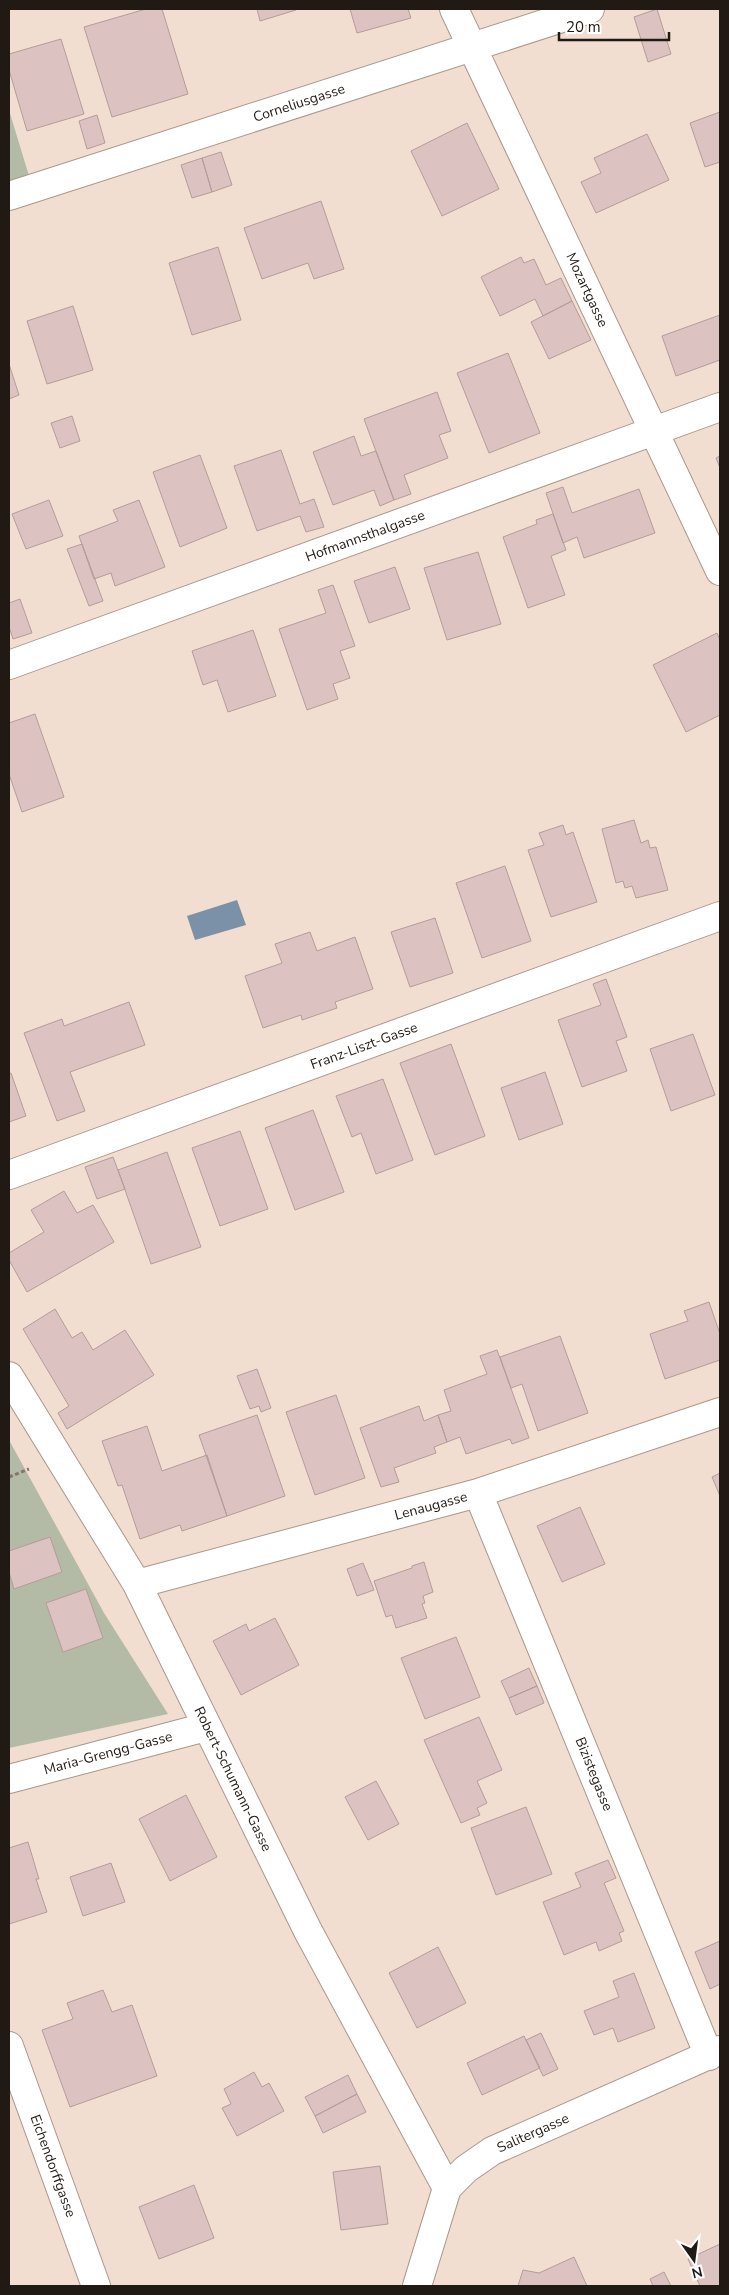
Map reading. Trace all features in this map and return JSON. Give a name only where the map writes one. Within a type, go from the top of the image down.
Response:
[{"type":"street","name":"Mozartgasse","points":[[454,9],[720,571]]},
{"type":"street","name":"Corneliusgasse","points":[[9,196],[590,9]]},
{"type":"street","name":"Hofmannsthalgasse","points":[[9,666],[720,407]]},
{"type":"street","name":"Franz-Liszt-Gasse","points":[[9,1175],[720,916]]},
{"type":"street","name":"Robert-Schumann-Gasse","points":[[9,1376],[137,1584],[308,1931],[447,2188]]},
{"type":"street","name":"Lenaugasse","points":[[137,1584],[478,1493],[720,1412]]},
{"type":"street","name":"Bizistegasse","points":[[478,1493],[715,2053]]},
{"type":"street","name":"Maria-Grengg-Gasse","points":[[9,1779],[206,1727]]},
{"type":"street","name":"Eichendorffgasse","points":[[9,2046],[96,2286]]},
{"type":"street","name":"Salitergasse","points":[[417,2286],[447,2188],[466,2169],[492,2151],[715,2053]]},
{"type":"green space","points":[[9,110],[29,176],[9,182]]},
{"type":"green space","points":[[9,1440],[104,1613],[168,1714],[9,1748]]},
{"type":"water","points":[[237,900],[246,925],[195,940],[187,916]]},
{"type":"building","points":[[146,9],[162,9],[188,94],[112,117],[84,27]]},
{"type":"building","points":[[257,9],[296,9],[296,10],[260,21]]},
{"type":"building","points":[[350,9],[408,9],[411,18],[357,33]]},
{"type":"building","points":[[657,9],[671,54],[648,62],[634,17]]},
{"type":"building","points":[[61,39],[84,114],[27,131],[9,70],[9,54]]},
{"type":"building","points":[[720,112],[720,162],[705,167],[690,123]]},
{"type":"building","points":[[97,115],[105,143],[87,149],[79,121]]},
{"type":"building","points":[[467,123],[499,189],[442,216],[411,151]]},
{"type":"building","points":[[647,134],[669,180],[596,213],[581,182],[601,173],[594,158]]},
{"type":"building","points":[[221,152],[232,185],[212,192],[202,158]]},
{"type":"building","points":[[202,158],[212,192],[192,198],[181,165]]},
{"type":"building","points":[[321,201],[344,269],[314,279],[308,263],[262,279],[244,228]]},
{"type":"building","points":[[218,247],[241,320],[192,335],[169,263]]},
{"type":"building","points":[[521,257],[524,263],[534,259],[546,285],[561,278],[572,301],[543,316],[535,299],[500,316],[481,277]]},
{"type":"building","points":[[572,301],[591,340],[549,359],[531,322]]},
{"type":"building","points":[[73,306],[93,370],[47,384],[27,321]]},
{"type":"building","points":[[720,315],[720,360],[676,376],[662,336]]},
{"type":"building","points":[[508,353],[540,433],[489,453],[457,373]]},
{"type":"building","points":[[9,364],[19,395],[9,399]]},
{"type":"building","points":[[437,392],[451,431],[439,435],[448,458],[404,475],[411,494],[394,500],[364,419]]},
{"type":"building","points":[[72,416],[80,441],[60,448],[51,423]]},
{"type":"building","points":[[354,436],[361,456],[376,451],[394,500],[380,506],[374,490],[333,505],[313,452]]},
{"type":"building","points":[[281,450],[300,504],[314,499],[324,527],[306,532],[300,516],[257,531],[234,466]]},
{"type":"building","points":[[200,455],[227,528],[180,547],[153,472]]},
{"type":"building","points":[[720,456],[720,468],[716,458]]},
{"type":"building","points":[[563,487],[572,513],[639,489],[655,533],[584,558],[577,537],[563,543],[546,493]]},
{"type":"building","points":[[49,500],[63,536],[26,549],[12,514]]},
{"type":"building","points":[[139,500],[165,567],[115,586],[111,573],[94,579],[79,536],[118,521],[113,510]]},
{"type":"building","points":[[553,514],[566,550],[551,556],[565,595],[528,608],[503,537],[537,524],[536,520]]},
{"type":"building","points":[[82,544],[103,601],[89,606],[67,549]]},
{"type":"building","points":[[478,552],[501,624],[447,640],[424,568]]},
{"type":"building","points":[[395,567],[410,609],[369,623],[354,581]]},
{"type":"building","points":[[333,585],[355,646],[340,651],[350,678],[333,684],[338,699],[307,710],[279,629],[326,613],[318,590]]},
{"type":"building","points":[[20,599],[32,633],[13,639],[9,627],[9,603]]},
{"type":"building","points":[[253,630],[276,696],[228,712],[217,680],[203,685],[192,651]]},
{"type":"building","points":[[717,633],[720,640],[720,715],[686,732],[653,665]]},
{"type":"building","points":[[35,714],[64,797],[22,812],[9,774],[9,723]]},
{"type":"building","points":[[634,820],[641,843],[648,840],[650,848],[656,847],[668,890],[636,898],[632,886],[625,888],[623,881],[616,883],[602,829]]},
{"type":"building","points":[[563,825],[566,835],[573,832],[597,902],[551,917],[528,850],[544,845],[539,833]]},
{"type":"building","points":[[505,866],[531,941],[482,958],[456,883]]},
{"type":"building","points":[[435,918],[453,973],[410,987],[391,932]]},
{"type":"building","points":[[310,932],[317,951],[355,937],[373,989],[335,1002],[337,1008],[302,1020],[301,1015],[263,1028],[245,976],[282,963],[275,944]]},
{"type":"building","points":[[606,979],[627,1037],[616,1041],[627,1071],[582,1087],[558,1020],[601,1005],[593,984]]},
{"type":"building","points":[[129,1002],[145,1045],[70,1072],[85,1111],[57,1121],[24,1033],[62,1019],[64,1026]]},
{"type":"building","points":[[693,1034],[715,1095],[671,1111],[650,1049]]},
{"type":"building","points":[[451,1044],[485,1136],[435,1155],[400,1063]]},
{"type":"building","points":[[545,1072],[563,1124],[519,1140],[501,1088]]},
{"type":"building","points":[[11,1073],[26,1116],[9,1122],[9,1074]]},
{"type":"building","points":[[383,1079],[413,1160],[376,1174],[361,1133],[352,1137],[336,1096]]},
{"type":"building","points":[[313,1110],[344,1192],[295,1210],[265,1128]]},
{"type":"building","points":[[240,1131],[268,1209],[220,1226],[192,1148]]},
{"type":"building","points":[[167,1152],[201,1247],[151,1264],[118,1170]]},
{"type":"building","points":[[113,1157],[125,1189],[97,1199],[85,1167]]},
{"type":"building","points":[[64,1191],[77,1213],[93,1205],[114,1242],[27,1292],[9,1260],[9,1253],[44,1232],[31,1210]]},
{"type":"building","points":[[709,1302],[720,1334],[720,1360],[665,1379],[650,1334],[688,1321],[684,1311]]},
{"type":"building","points":[[55,1309],[72,1338],[82,1332],[93,1350],[125,1330],[154,1375],[67,1429],[58,1413],[69,1406],[23,1329]]},
{"type":"building","points":[[560,1336],[588,1413],[538,1431],[522,1384],[511,1388],[500,1357]]},
{"type":"building","points":[[497,1350],[529,1438],[512,1444],[510,1439],[466,1454],[460,1437],[447,1442],[438,1415],[451,1411],[444,1390],[487,1374],[480,1356]]},
{"type":"building","points":[[257,1369],[271,1408],[261,1412],[259,1406],[250,1409],[237,1376]]},
{"type":"building","points":[[336,1395],[365,1478],[315,1495],[286,1412]]},
{"type":"building","points":[[419,1406],[424,1421],[438,1415],[447,1442],[434,1447],[436,1453],[394,1468],[399,1482],[381,1487],[360,1428]]},
{"type":"building","points":[[257,1415],[285,1496],[227,1516],[199,1435]]},
{"type":"building","points":[[147,1426],[162,1471],[207,1455],[227,1516],[182,1531],[180,1525],[140,1539],[122,1485],[118,1486],[102,1441]]},
{"type":"building","points":[[720,1473],[720,1496],[712,1477]]},
{"type":"building","points":[[580,1507],[605,1564],[562,1582],[537,1526]]},
{"type":"building","points":[[50,1537],[62,1572],[14,1589],[9,1572],[9,1551]]},
{"type":"building","points":[[424,1562],[433,1592],[423,1596],[425,1603],[422,1604],[427,1618],[396,1628],[392,1615],[386,1617],[374,1581]]},
{"type":"building","points":[[363,1563],[374,1590],[357,1596],[347,1569]]},
{"type":"building","points":[[86,1589],[103,1638],[63,1652],[46,1603]]},
{"type":"building","points":[[275,1618],[299,1665],[241,1695],[213,1641],[246,1624],[249,1631]]},
{"type":"building","points":[[456,1637],[480,1697],[425,1719],[401,1658]]},
{"type":"building","points":[[529,1668],[537,1686],[509,1698],[501,1681]]},
{"type":"building","points":[[537,1686],[544,1703],[516,1715],[509,1698]]},
{"type":"building","points":[[479,1717],[502,1770],[477,1781],[487,1803],[477,1808],[480,1815],[461,1823],[424,1740]]},
{"type":"building","points":[[376,1781],[399,1824],[368,1840],[345,1797]]},
{"type":"building","points":[[186,1795],[217,1857],[170,1881],[139,1819]]},
{"type":"building","points":[[526,1807],[552,1874],[496,1895],[471,1828]]},
{"type":"building","points":[[28,1842],[39,1879],[36,1879],[47,1912],[9,1924],[9,1848]]},
{"type":"building","points":[[608,1860],[616,1878],[604,1883],[624,1931],[619,1933],[622,1941],[599,1951],[596,1942],[564,1955],[543,1902],[581,1887],[575,1873]]},
{"type":"building","points":[[111,1863],[125,1902],[83,1916],[70,1877]]},
{"type":"building","points":[[720,1941],[720,1984],[710,1989],[695,1952]]},
{"type":"building","points":[[438,1947],[466,2003],[417,2028],[389,1973]]},
{"type":"building","points":[[634,1973],[655,2028],[618,2042],[613,2028],[594,2035],[584,2011],[619,1997],[613,1981]]},
{"type":"building","points":[[103,1990],[112,2012],[132,2005],[157,2076],[70,2107],[42,2030],[73,2019],[67,2003]]},
{"type":"building","points":[[541,2033],[558,2069],[543,2076],[526,2040]]},
{"type":"building","points":[[524,2036],[540,2068],[482,2095],[467,2063]]},
{"type":"building","points":[[254,2072],[262,2087],[269,2083],[284,2111],[237,2136],[222,2108],[231,2104],[224,2089]]},
{"type":"building","points":[[348,2075],[357,2094],[315,2116],[305,2097]]},
{"type":"building","points":[[357,2094],[366,2112],[323,2133],[315,2116]]},
{"type":"building","points":[[380,2166],[388,2224],[341,2230],[333,2172]]},
{"type":"building","points":[[194,2185],[214,2238],[159,2259],[139,2207]]},
{"type":"building","points":[[720,2244],[720,2286],[700,2286],[688,2259]]},
{"type":"building","points":[[574,2257],[587,2286],[518,2286],[523,2270],[539,2273]]},
{"type":"building","points":[[664,2272],[671,2286],[653,2286],[650,2279]]}]
